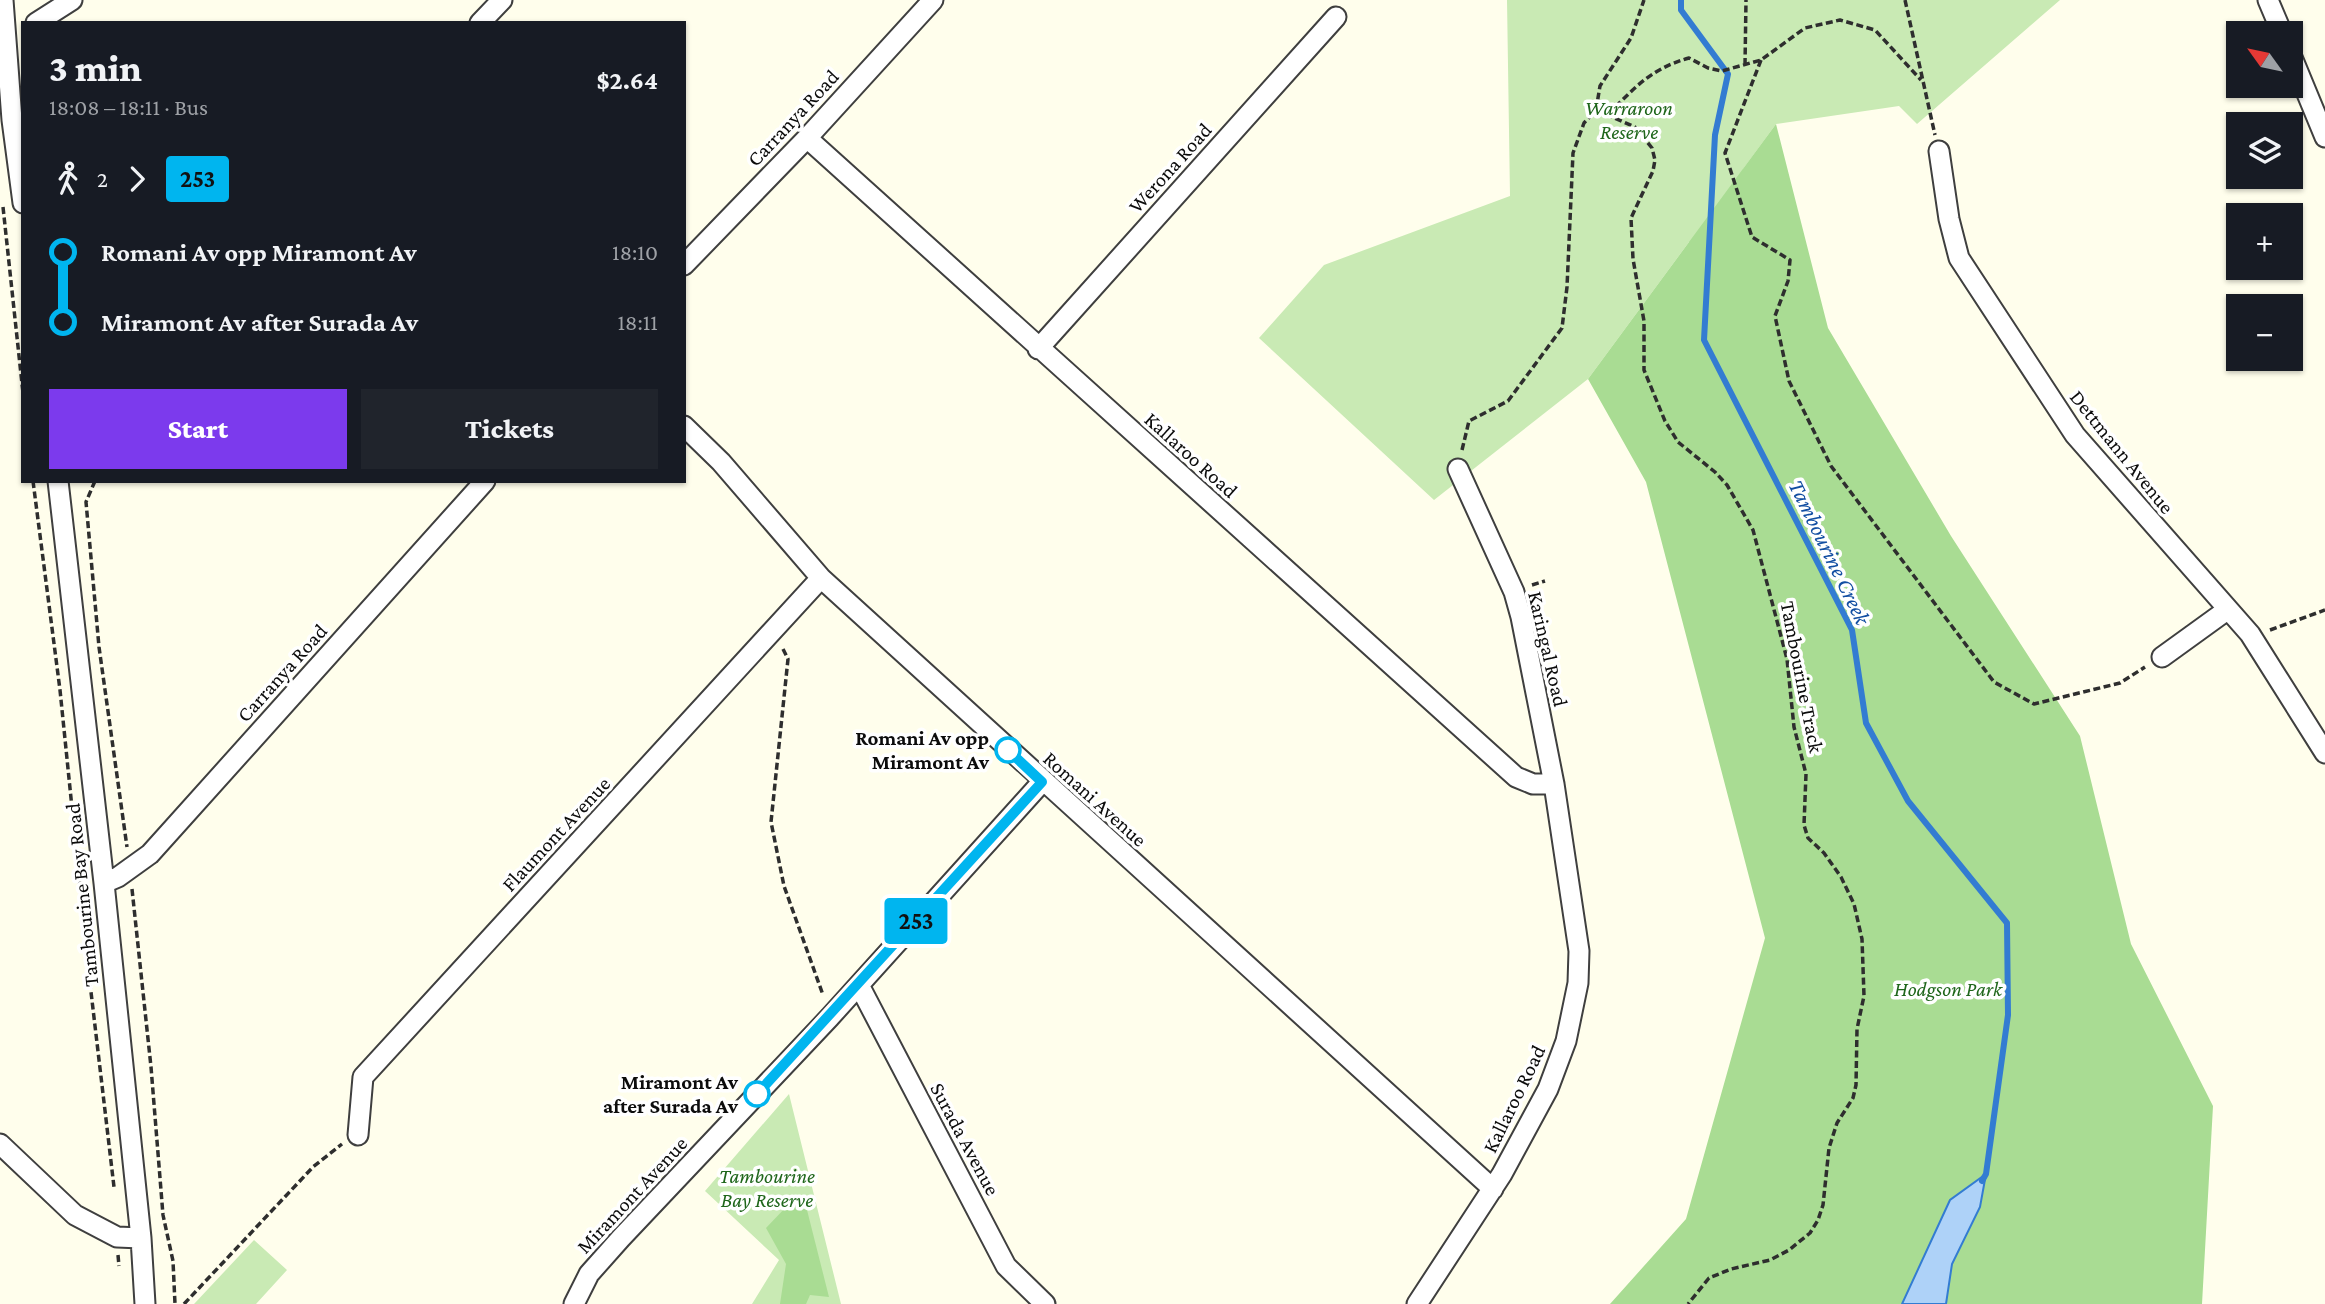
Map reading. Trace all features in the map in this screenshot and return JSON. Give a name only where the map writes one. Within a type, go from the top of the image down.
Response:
[{"type":"street","points":[[3,0],[15,32],[6,125],[21,194]]},
{"type":"street","points":[[39,21],[72,0]]},
{"type":"street","name":"Carranya Road","points":[[686,263],[807,138],[933,0]]},
{"type":"street","points":[[2268,0],[2277,21]]},
{"type":"street","name":"Werona Road","points":[[1038,349],[1336,17]]},
{"type":"street","points":[[2303,75],[2318,99],[2325,138]]},
{"type":"street","name":"Kallaroo Road","points":[[807,138],[1516,778],[1533,784],[1554,784]]},
{"type":"street","name":"Dettmann Avenue","points":[[1939,151],[1949,219],[1959,258],[2075,435],[2251,637],[2325,753]]},
{"type":"street","name":"Romani Avenue","points":[[686,428],[721,462],[821,578],[1042,782],[1493,1189]]},
{"type":"street","name":"Karingal Road","points":[[1458,469],[1514,592],[1558,807]]},
{"type":"street","name":"Tambourine Bay Road","points":[[58,483],[104,883],[141,1238],[145,1304]]},
{"type":"street","name":"Carranya Road","points":[[104,883],[118,877],[150,853],[483,483]]},
{"type":"street","name":"Flaumont Avenue","points":[[358,1135],[363,1077],[821,578]]},
{"type":"street","points":[[2162,657],[2227,610]]},
{"type":"street","name":"Miramont Avenue","points":[[574,1304],[597,1265],[830,1017],[1042,782]]},
{"type":"street","name":"Kallaroo Road","points":[[1417,1304],[1493,1189],[1557,1069],[1566,1041],[1578,983],[1579,951],[1558,807]]},
{"type":"street","name":"Surada Avenue","points":[[859,985],[1006,1266],[1045,1304]]},
{"type":"street","points":[[0,1144],[75,1214],[117,1237],[141,1238]]},
{"type":"path","points":[[1458,469],[1469,421],[1508,401],[1562,328],[1567,286],[1573,153],[1584,123],[1596,110],[1600,86],[1631,38],[1644,0]]},
{"type":"path","points":[[1744,65],[1746,0]]},
{"type":"path","points":[[1905,0],[1939,151]]},
{"type":"path","points":[[1608,114],[1643,80],[1663,65],[1689,58],[1708,68],[1722,71],[1761,60],[1805,28],[1840,20],[1875,30],[1921,80]]},
{"type":"path","points":[[1761,60],[1725,153],[1752,237],[1790,260],[1788,281],[1775,316],[1789,381],[1831,466],[1994,682],[2034,704],[2120,683],[2162,657]]},
{"type":"path","name":"Tambourine Track","points":[[1596,110],[1635,128],[1652,148],[1653,171],[1631,218],[1633,259],[1644,321],[1644,370],[1665,421],[1678,442],[1727,485],[1753,530],[1787,659],[1794,727],[1806,774],[1804,825],[1808,838],[1824,853],[1841,877],[1854,904],[1862,939],[1864,996],[1857,1029],[1856,1085],[1853,1098],[1837,1124],[1829,1148],[1823,1205],[1818,1220],[1810,1233],[1780,1255],[1709,1278],[1688,1304]]},
{"type":"path","points":[[3,204],[21,374]]},
{"type":"path","name":"Tambourine Bay Road","points":[[33,483],[60,690],[115,1194]]},
{"type":"path","points":[[2251,637],[2325,610]]},
{"type":"path","points":[[772,632],[788,659],[771,821],[784,886],[830,1017]]},
{"type":"path","points":[[184,1304],[313,1167],[337,1147],[358,1135]]},
{"type":"path","points":[[117,1237],[119,1266]]},
{"type":"green space","name":"Warraroon Reserve","points":[[1507,0],[2060,0],[1917,124],[1899,106],[1776,124],[1743,169],[1965,1160],[1905,1304],[1761,1304],[1835,1244],[1689,242],[1588,379],[1434,500],[1259,338],[1324,265],[1510,196]]},
{"type":"green space","name":"Hodgson Park","points":[[1776,124],[1828,328],[1951,536],[2080,736],[2131,944],[2213,1106],[2202,1304],[1946,1304],[1952,1264],[1980,1207],[1950,1200],[1902,1304],[1610,1304],[1686,1219],[1765,938],[1646,482],[1588,379]]},
{"type":"green space","name":"Tambourine Bay Reserve","points":[[789,1094],[841,1304],[752,1304],[779,1260],[705,1191]]},
{"type":"green space","points":[[806,1206],[829,1297],[810,1295],[806,1304],[780,1304],[786,1264],[766,1228],[786,1207]]},
{"type":"green space","points":[[254,1240],[287,1270],[256,1304],[194,1304]]},
{"type":"water","points":[[1986,1174],[1980,1207],[1952,1264],[1946,1304],[1902,1304],[1950,1200]]},
{"type":"waterway","name":"Tambourine Creek","points":[[1681,0],[1681,10],[1728,74],[1715,135],[1704,340],[1852,630],[1866,723],[1908,801],[2007,923],[2008,1015],[1986,1174],[1982,1181]]},
{"type":"bus line","name":"253","points":[[757,1094],[1042,782],[1008,750]]},
{"type":"place","name":"Romani Av opp Miramont Av","points":[[1008,750]]},
{"type":"place","name":"Miramont Av after Surada Av","points":[[757,1094]]}]
